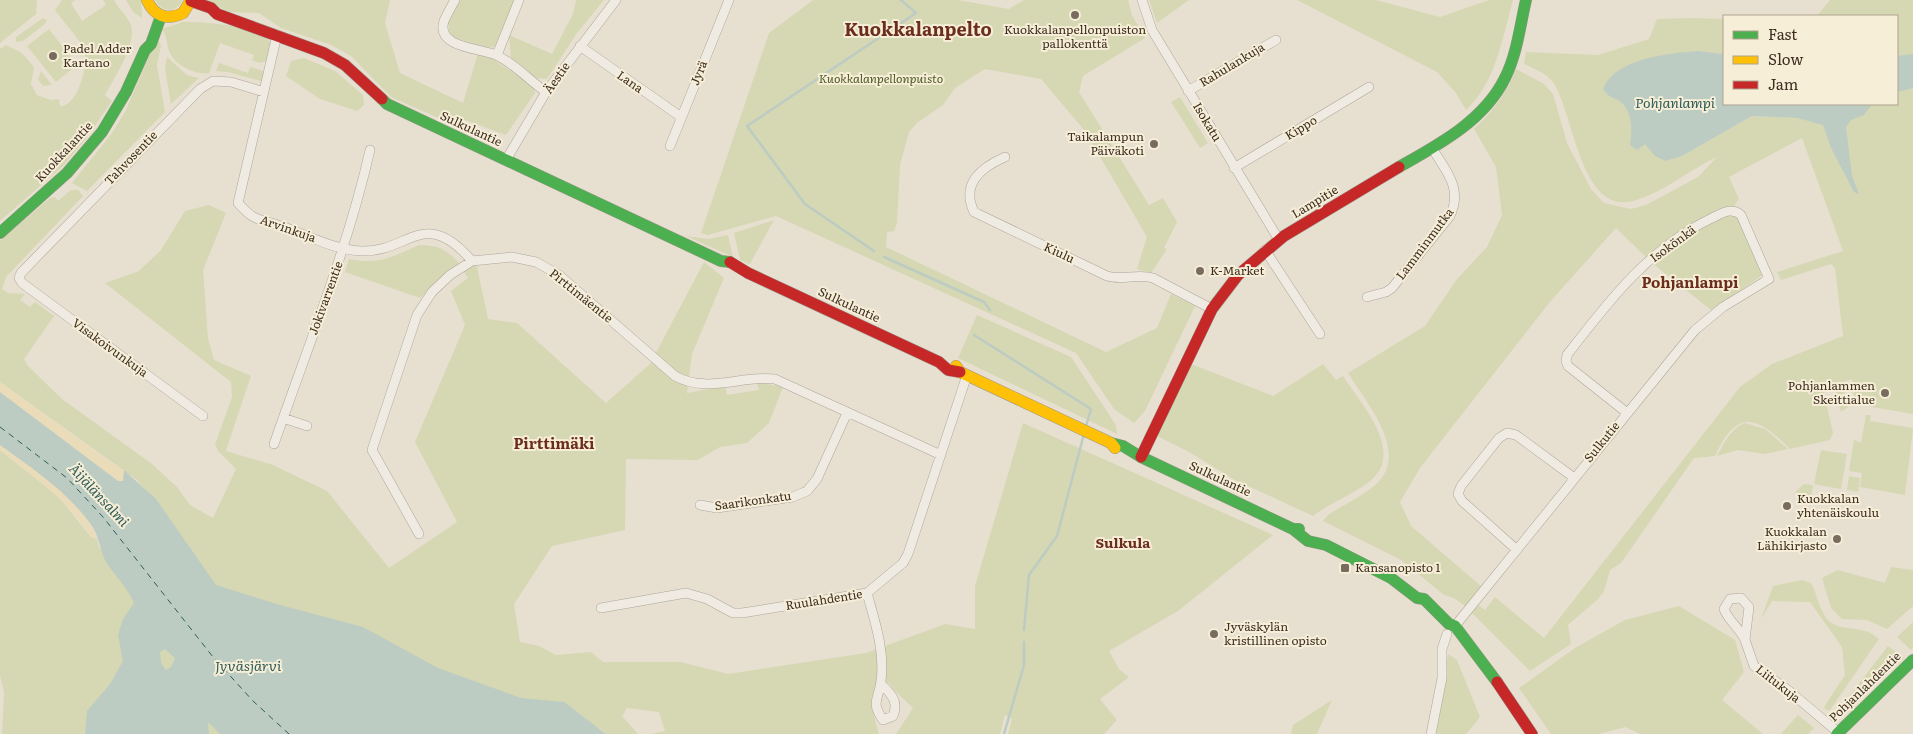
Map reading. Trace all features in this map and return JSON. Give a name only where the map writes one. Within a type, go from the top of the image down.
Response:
[{"type":"main road","points":[[147,0],[148,6],[157,14],[170,18],[182,15],[190,3]]},
{"type":"main road","name":"Lampitie","points":[[1138,456],[1212,309],[1247,266],[1279,240],[1463,128],[1485,108],[1501,85],[1510,63],[1526,0]]},
{"type":"main road","name":"Sulkulantie","points":[[190,3],[212,8],[217,14],[324,53],[345,65],[386,104],[721,261],[726,267],[739,274],[748,273],[939,362],[949,370],[964,374],[1111,443],[1119,442],[1130,448],[1138,456],[1293,529],[1298,536],[1318,545],[1326,545],[1385,574],[1417,598],[1420,604],[1468,642],[1470,648],[1482,662],[1532,734]]},
{"type":"main road","name":"Kuokkalantie","points":[[0,232],[53,186],[92,146],[121,103],[145,50],[144,42],[157,14]]},
{"type":"main road","name":"Pohjanlahdentie","points":[[1838,734],[1913,660]]},
{"type":"street","points":[[455,0],[444,22],[444,31],[448,39],[455,43],[497,55],[546,92]]},
{"type":"street","points":[[497,55],[519,0]]},
{"type":"street","name":"Äestie","points":[[506,160],[546,92],[616,0]]},
{"type":"street","name":"Jyrä","points":[[670,146],[728,0]]},
{"type":"street","name":"Isokatu","points":[[1142,0],[1152,30],[1279,240]]},
{"type":"street","name":"Arvinkuja","points":[[277,35],[238,203],[252,216],[344,248],[362,251],[378,250],[416,234],[431,234],[448,239],[461,248],[472,261]]},
{"type":"street","name":"Rahulankuja","points":[[1188,91],[1276,40]]},
{"type":"street","name":"Lana","points":[[580,46],[681,117]]},
{"type":"street","name":"Tahvosentie","points":[[19,278],[48,245],[200,89],[213,81],[231,82],[264,92]]},
{"type":"street","name":"Kippo","points":[[1234,168],[1368,87]]},
{"type":"street","name":"Lamminmutka","points":[[1367,297],[1392,288],[1450,216],[1455,205],[1454,184],[1432,148]]},
{"type":"street","name":"Jokivarrentie","points":[[274,444],[344,248],[357,208],[370,150]]},
{"type":"street","name":"Kiulu","points":[[1005,157],[985,169],[972,183],[970,202],[974,212],[1115,279],[1144,275],[1212,309]]},
{"type":"street","name":"Isokönkä","points":[[1626,412],[1568,366],[1566,361],[1568,355],[1628,280],[1659,252],[1698,225],[1731,210],[1741,215],[1769,279]]},
{"type":"street","points":[[1265,250],[1320,334]]},
{"type":"street","name":"Pirttimäentie","points":[[419,534],[372,450],[417,315],[432,292],[450,275],[472,261],[512,256],[536,262],[559,275],[675,376],[688,384],[703,385],[764,378],[775,379],[941,455]]},
{"type":"street","name":"Visakoivunkuja","points":[[19,278],[22,283],[203,416]]},
{"type":"street","name":"Sulkutie","points":[[1451,630],[1517,550],[1573,477],[1695,330],[1723,307],[1769,279]]},
{"type":"street","name":"Ruulahdentie","points":[[601,608],[686,593],[707,599],[733,612],[742,613],[867,594],[903,563],[908,554],[941,455],[964,374]]},
{"type":"street","name":"Saarikonkatu","points":[[700,505],[717,508],[793,497],[807,491],[817,479],[847,413]]},
{"type":"street","points":[[283,418],[307,426]]},
{"type":"street","points":[[1517,550],[1462,501],[1458,494],[1460,486],[1499,438],[1507,433],[1516,435],[1573,477]]},
{"type":"street","points":[[867,594],[883,660],[881,684]]},
{"type":"street","name":"Liitukuja","points":[[1745,640],[1749,607],[1741,598],[1730,599],[1724,609],[1728,621],[1738,627],[1745,640],[1754,666],[1788,690],[1838,734]]},
{"type":"street","points":[[1431,734],[1442,678],[1442,649],[1451,630]]},
{"type":"green space","points":[[0,0],[37,0],[36,14],[0,43]]},
{"type":"green space","points":[[62,0],[76,0],[71,3],[82,21],[106,5],[103,0],[114,0],[130,23],[131,39],[124,59],[105,95],[112,101],[85,140],[63,166],[0,221],[0,49],[6,45],[22,53],[34,67],[31,84],[37,95],[51,100],[59,99],[60,106],[72,100],[83,78],[85,56],[78,40],[55,10]]},
{"type":"green space","points":[[126,0],[141,0],[142,18],[133,12]]},
{"type":"green space","points":[[155,0],[183,0],[177,7],[169,10],[161,7]]},
{"type":"green space","points":[[203,0],[390,0],[385,23],[400,73],[463,103],[478,53],[487,55],[533,86],[535,93],[506,135],[462,119],[448,122],[391,97],[351,56],[331,45],[281,28],[259,13],[230,12]]},
{"type":"green space","points":[[458,0],[516,0],[498,42],[494,47],[487,48],[450,36],[448,23]]},
{"type":"green space","points":[[576,0],[604,0],[577,33],[547,79],[536,78],[511,60],[509,35],[552,54],[573,14]]},
{"type":"green space","name":"Kuokkalanpellonpuisto","points":[[813,0],[958,0],[1009,9],[1024,0],[1128,0],[1132,15],[1145,38],[1083,76],[1079,92],[1149,205],[1163,198],[1177,222],[1164,248],[1167,249],[1151,273],[1137,269],[1147,237],[1085,131],[1041,79],[985,69],[955,88],[943,105],[917,123],[909,132],[900,165],[897,223],[894,231],[887,232],[886,247],[1106,352],[1157,328],[1171,294],[1195,306],[1145,411],[1134,423],[1114,409],[1076,353],[776,216],[708,235],[701,233],[769,33]]},
{"type":"green space","points":[[1149,0],[1189,0],[1157,23]]},
{"type":"green space","points":[[1297,0],[1376,0],[1440,17],[1489,0],[1513,0],[1497,59],[1484,86],[1466,110],[1456,93],[1437,72]]},
{"type":"green space","points":[[1830,0],[1913,0],[1913,74],[1898,78],[1898,15],[1818,15]]},
{"type":"green space","points":[[43,18],[47,20],[45,24],[23,41],[16,42],[16,37]]},
{"type":"green space","points":[[1657,19],[1723,19],[1723,54],[1699,51],[1666,161],[1682,156],[1752,116],[1797,118],[1817,123],[1820,105],[1898,105],[1898,85],[1913,84],[1913,414],[1855,404],[1852,379],[1823,389],[1833,433],[1830,440],[1790,449],[1767,429],[1758,424],[1748,422],[1740,424],[1731,430],[1715,456],[1694,458],[1621,563],[1610,570],[1604,591],[1598,599],[1568,625],[1571,644],[1530,671],[1471,612],[1477,604],[1485,610],[1495,597],[1544,638],[1740,387],[1772,364],[1843,336],[1835,268],[1831,264],[1781,280],[1777,272],[1843,251],[1802,138],[1729,177],[1739,199],[1733,207],[1763,275],[1711,310],[1651,262],[1616,228],[1549,303],[1420,468],[1400,502],[1411,526],[1482,587],[1465,606],[1454,598],[1444,595],[1401,560],[1323,521],[1328,515],[1374,486],[1385,473],[1389,459],[1387,444],[1375,414],[1348,373],[1425,326],[1457,279],[1487,247],[1502,215],[1496,167],[1474,129],[1499,101],[1516,69],[1544,84],[1553,94],[1567,143],[1591,189],[1604,203],[1631,209],[1646,205],[1698,177],[1717,157],[1655,193],[1633,201],[1614,201],[1600,191],[1588,175],[1558,91],[1550,79],[1541,72],[1524,64],[1526,52],[1598,55],[1649,39]]},
{"type":"green space","points":[[183,22],[203,22],[256,32],[271,43],[267,61],[259,63],[252,60],[254,55],[220,43],[209,73],[192,71],[181,65],[172,56],[162,29]]},
{"type":"green space","points":[[49,29],[77,65],[56,82],[27,46]]},
{"type":"green space","points":[[157,38],[161,45],[157,65],[165,112],[87,191],[72,183],[112,133],[125,112]]},
{"type":"green space","points":[[167,57],[187,75],[199,78],[171,104],[165,69]]},
{"type":"green space","points":[[304,58],[335,71],[363,95],[364,105],[357,111],[320,99],[286,76],[291,61]]},
{"type":"green space","points":[[219,63],[248,73],[250,67],[263,71],[264,79],[261,81],[228,72],[216,71]]},
{"type":"green space","points":[[41,71],[52,85],[43,86],[38,80]]},
{"type":"green space","points":[[1180,97],[1208,143],[1200,148],[1171,102]]},
{"type":"green space","points":[[71,190],[78,190],[83,196],[6,277],[2,289],[8,293],[25,294],[20,300],[30,307],[35,302],[54,316],[24,359],[27,365],[62,399],[152,464],[177,487],[190,505],[213,518],[236,469],[218,451],[215,445],[232,397],[231,382],[105,283],[139,271],[161,250],[185,211],[209,205],[226,213],[203,270],[208,338],[214,360],[251,376],[226,451],[273,465],[327,491],[389,568],[457,522],[415,442],[465,325],[451,291],[468,278],[462,269],[476,262],[488,319],[517,323],[606,403],[650,364],[704,262],[724,278],[692,354],[687,393],[725,386],[727,395],[759,390],[757,382],[783,387],[769,423],[747,443],[720,447],[698,460],[626,459],[625,530],[552,546],[514,604],[520,642],[539,646],[556,655],[591,652],[603,662],[680,662],[728,674],[866,653],[945,624],[975,629],[975,586],[1023,423],[1273,535],[1178,611],[1109,651],[1119,669],[1129,677],[1100,699],[1117,720],[1104,734],[1008,734],[1012,719],[1005,715],[1000,734],[896,734],[913,708],[889,683],[876,685],[874,691],[873,710],[879,734],[650,734],[665,731],[659,712],[627,708],[622,716],[638,734],[606,734],[598,727],[592,734],[253,597],[257,627],[160,529],[170,519],[137,480],[0,382],[0,241],[50,198],[55,197],[58,201]]},
{"type":"green space","points":[[774,220],[750,264],[740,260],[734,233]]},
{"type":"green space","points":[[728,235],[733,257],[686,236],[708,239]]},
{"type":"green space","points":[[419,245],[441,249],[459,263],[420,298],[345,272],[349,259],[369,261],[385,259]]},
{"type":"green space","points":[[977,315],[1071,357],[1116,425],[1117,434],[958,358]]},
{"type":"green space","points":[[1191,364],[1273,396],[1323,364],[1336,380],[1343,376],[1369,414],[1382,443],[1384,457],[1380,470],[1362,487],[1313,516],[1233,479],[1189,452],[1157,436]]},
{"type":"green space","points":[[1843,386],[1848,407],[1841,412],[1835,389]]},
{"type":"green space","points":[[1866,415],[1871,415],[1870,421],[1913,428],[1905,495],[1860,487],[1862,473],[1849,471],[1854,440],[1861,443]]},
{"type":"green space","points":[[1745,423],[1765,429],[1788,449],[1765,454],[1738,450],[1717,456],[1732,432]]},
{"type":"green space","points":[[0,450],[59,497],[91,537],[97,539],[99,547],[245,734],[2,734],[4,692],[0,676]]},
{"type":"green space","points":[[1821,450],[1847,454],[1841,489],[1814,484]]},
{"type":"green space","points":[[1849,476],[1860,478],[1858,492],[1847,490]]},
{"type":"green space","points":[[1804,484],[1813,485],[1811,497],[1795,492]]},
{"type":"green space","points":[[1891,567],[1913,570],[1913,606],[1887,629],[1867,620],[1842,619],[1831,608],[1822,578],[1838,570],[1885,583]]},
{"type":"green space","points":[[1802,580],[1811,583],[1823,613],[1831,623],[1867,632],[1879,639],[1830,710],[1826,710],[1824,707],[1845,675],[1842,647],[1810,602],[1772,601],[1761,619],[1773,586]]},
{"type":"green space","points":[[1679,606],[1735,640],[1744,672],[1722,700],[1763,734],[1640,734],[1625,727],[1599,734],[1551,734],[1519,688],[1575,648],[1625,620]]},
{"type":"green space","points":[[1913,622],[1913,647],[1911,650],[1897,637]]},
{"type":"green space","points":[[1888,646],[1904,658],[1841,717],[1837,717],[1837,712]]},
{"type":"green space","points":[[1448,654],[1457,660],[1480,717],[1466,734],[1436,734]]},
{"type":"green space","points":[[1332,700],[1317,734],[1291,734],[1293,725]]},
{"type":"green space","points":[[1798,715],[1814,728],[1808,734],[1781,734]]},
{"type":"sand","points":[[0,382],[124,470],[125,476],[123,481],[118,481],[0,392]]},
{"type":"sand","points":[[0,445],[56,486],[81,512],[91,525],[97,539],[91,537],[72,512],[50,490],[0,450]]},
{"type":"water","name":"Pohjanlampi","points":[[1699,51],[1723,54],[1723,105],[1871,105],[1864,115],[1851,120],[1846,127],[1852,176],[1859,194],[1854,192],[1831,148],[1823,125],[1797,118],[1752,116],[1682,156],[1666,161],[1655,156],[1645,144],[1637,150],[1630,145],[1630,117],[1626,107],[1603,89],[1609,79],[1619,70],[1645,59],[1673,53]]},
{"type":"water","points":[[1913,54],[1913,88],[1898,92],[1898,56]]},
{"type":"water","name":"Jyväsjärvi","points":[[0,392],[118,481],[123,481],[124,470],[156,499],[216,585],[280,605],[363,627],[438,668],[521,698],[564,702],[606,734],[220,734],[208,722],[209,734],[85,734],[87,711],[110,684],[123,661],[118,635],[123,619],[134,603],[106,562],[94,530],[83,514],[49,482],[0,445]],"holes":[[[165,649],[175,658],[171,667],[166,670],[161,663],[160,652]]]},
{"type":"waterway","points":[[874,251],[805,204],[747,126],[916,13],[901,0]]},
{"type":"waterway","points":[[884,257],[984,302],[990,310]]},
{"type":"waterway","points":[[974,335],[1091,409],[1086,426]]},
{"type":"waterway","points":[[1024,630],[1029,575],[1057,536],[1084,434]]},
{"type":"waterway","points":[[1004,734],[1024,665],[1024,642]]},
{"type":"ferry route","points":[[0,427],[67,478],[103,517],[213,657],[253,701],[289,734]]},
{"type":"traffic: fast","points":[[1399,167],[1459,130],[1473,119],[1496,93],[1509,69],[1518,40],[1526,0]]},
{"type":"traffic: fast","points":[[0,233],[67,173],[102,132],[126,92],[145,50],[151,44],[161,16]]},
{"type":"traffic: fast","points":[[382,99],[387,104],[721,261],[730,262]]},
{"type":"traffic: fast","points":[[1111,443],[1123,446],[1141,457],[1293,529],[1299,529]]},
{"type":"traffic: fast","points":[[1293,529],[1308,541],[1326,545],[1391,578],[1417,598],[1424,599],[1449,624],[1455,626],[1497,682]]},
{"type":"traffic: fast","points":[[1837,734],[1913,660]]},
{"type":"traffic: slow","points":[[147,0],[153,10],[166,17],[183,13],[191,0]]},
{"type":"traffic: slow","points":[[956,366],[960,372],[1111,443],[1115,448]]},
{"type":"traffic: jam","points":[[191,1],[211,8],[217,14],[324,53],[345,65],[382,99]]},
{"type":"traffic: jam","points":[[1141,457],[1212,309],[1238,275],[1284,236],[1399,167]]},
{"type":"traffic: jam","points":[[730,262],[748,273],[939,362],[948,370],[960,372]]},
{"type":"traffic: jam","points":[[1497,682],[1532,734]]},
{"type":"place","name":"Kuokkalanpellonpuiston pallokenttä","points":[[1075,15]]},
{"type":"place","name":"Padel Adder Kartano","points":[[53,56]]},
{"type":"place","name":"Taikalampun Päiväkoti","points":[[1154,144]]},
{"type":"place","name":"K-Market","points":[[1200,271]]},
{"type":"place","name":"Pohjanlammen Skeittialue","points":[[1885,393]]},
{"type":"place","name":"Kuokkalan yhtenäiskoulu","points":[[1787,506]]},
{"type":"place","name":"Kuokkalan Lähikirjasto","points":[[1837,539]]},
{"type":"place","name":"Kansanopisto 1","points":[[1345,568]]},
{"type":"place","name":"Jyväskylän kristillinen opisto","points":[[1214,634]]},
{"type":"district","name":"Kuokkalanpelto","points":[[918,30]]},
{"type":"district","name":"Pohjanlampi","points":[[1690,283]]},
{"type":"district","name":"Pirttimäki","points":[[554,444]]},
{"type":"district","name":"Sulkula","points":[[1123,543]]},
{"type":"water label","name":"Äijälänsalmi","points":[[99,495]]}]
